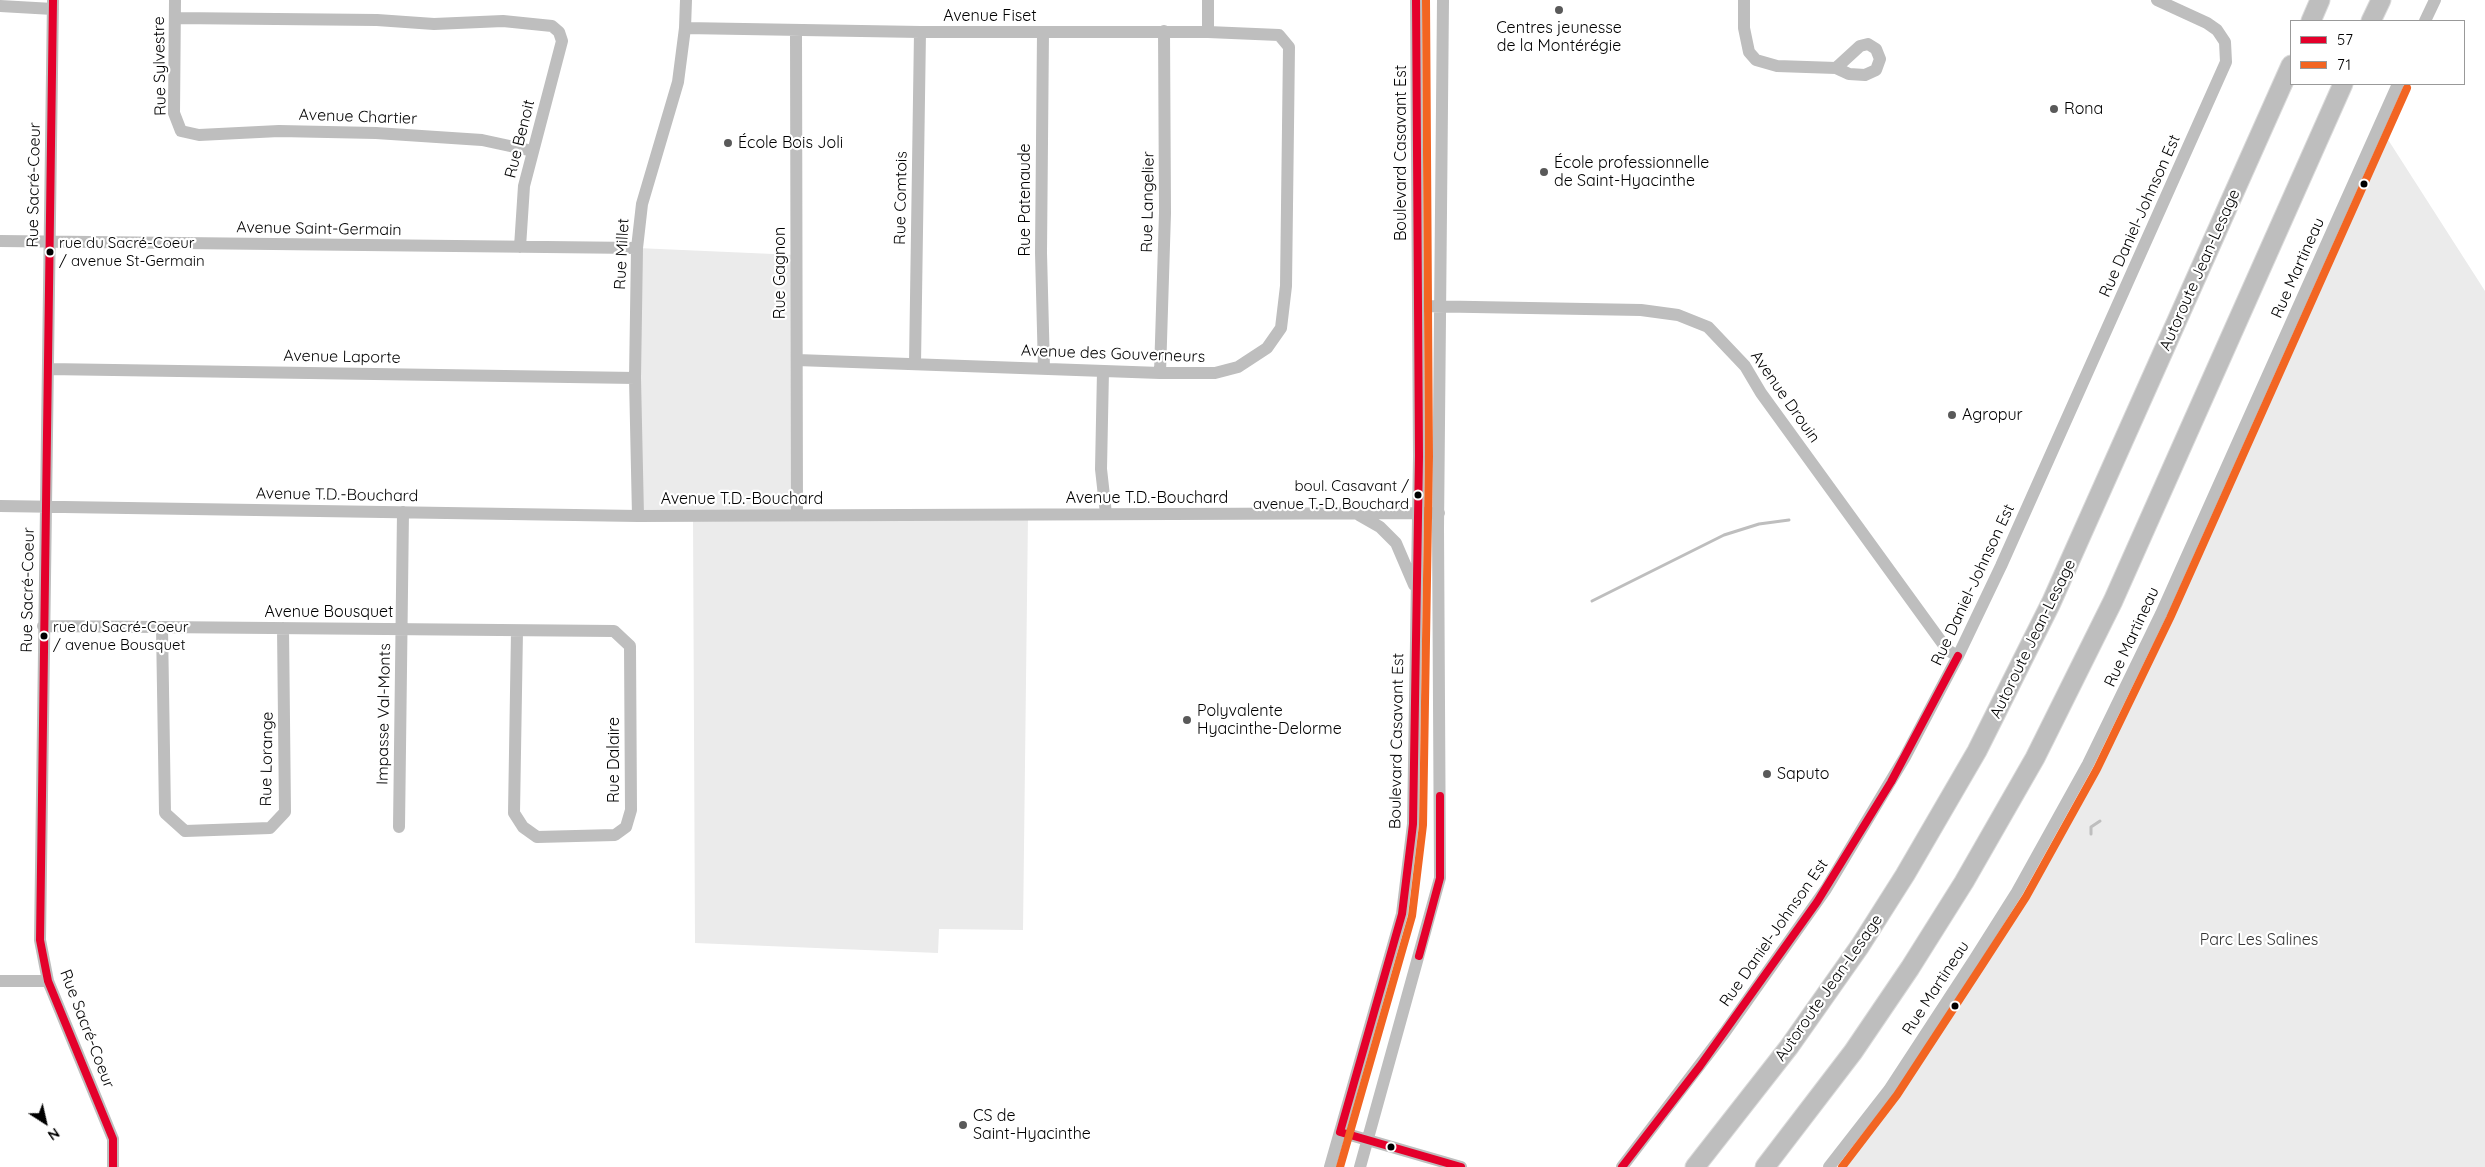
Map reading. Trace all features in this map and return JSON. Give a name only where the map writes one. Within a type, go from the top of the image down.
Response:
[{"type":"highway","points":[[2311,20],[2320,0]]},
{"type":"highway","points":[[2371,20],[2381,0]]},
{"type":"highway","name":"Autoroute Jean-Lesage","points":[[1695,1167],[1780,1058],[1860,946],[1926,840],[1984,738],[2054,597],[2290,67]]},
{"type":"highway","points":[[1765,1167],[1845,1064],[1906,974],[1964,882],[2035,758],[2116,595],[2343,85]]},
{"type":"street","name":"Rue Sylvestre","points":[[175,0],[174,113],[181,131]]},
{"type":"street","name":"Rue Millet","points":[[638,516],[635,378],[637,248],[642,204],[678,82],[685,28],[686,0]]},
{"type":"street","points":[[1208,0],[1208,32]]},
{"type":"street","name":"Boulevard Casavant Est","points":[[1330,1167],[1402,914],[1413,824],[1419,456],[1416,0]]},
{"type":"street","points":[[1360,1167],[1440,878],[1439,513],[1443,0]]},
{"type":"street","points":[[1744,0],[1744,28],[1749,52],[1756,60],[1776,66],[1836,68]]},
{"type":"street","name":"Rue Daniel-Johnson Est","points":[[1622,1167],[1700,1066],[1817,902],[1891,782],[1958,656],[2001,566],[2225,67],[2227,47],[2217,30],[2207,23],[2157,0]]},
{"type":"street","points":[[2425,20],[2435,0]]},
{"type":"street","points":[[0,6],[53,4]]},
{"type":"street","name":"Rue Sacré-Coeur","points":[[53,4],[40,940],[48,981],[113,1140],[113,1167]]},
{"type":"street","name":"Rue Benoit","points":[[175,18],[377,20],[434,24],[503,20],[552,26],[559,32],[562,41],[524,186],[520,247]]},
{"type":"street","name":"Avenue Fiset","points":[[685,28],[920,32],[1208,32],[1279,35],[1289,47]]},
{"type":"street","name":"Rue Gagnon","points":[[796,31],[797,515]]},
{"type":"street","name":"Rue Comtois","points":[[915,364],[920,32]]},
{"type":"street","name":"Rue Patenaude","points":[[1043,32],[1041,253],[1044,369]]},
{"type":"street","name":"Rue Langelier","points":[[1160,373],[1165,213],[1164,32]]},
{"type":"street","name":"Avenue des Gouverneurs","points":[[797,360],[1160,373],[1215,373],[1238,367],[1267,348],[1281,328],[1286,286],[1289,47]]},
{"type":"street","name":"Rue Martineau","points":[[1829,1167],[1888,1090],[1974,960],[2028,874],[2092,757],[2151,637],[2398,85]]},
{"type":"street","name":"Avenue Chartier","points":[[181,131],[199,134],[279,131],[376,133],[482,140],[533,151]]},
{"type":"street","name":"Avenue Saint-Germain","points":[[0,242],[637,248]]},
{"type":"street","points":[[1418,306],[1440,306]]},
{"type":"street","name":"Avenue Drouin","points":[[1440,306],[1641,310],[1678,314],[1708,327],[1745,366],[1761,393],[1943,644],[1949,651],[1958,656]]},
{"type":"street","name":"Avenue Laporte","points":[[48,369],[635,378]]},
{"type":"street","points":[[1103,371],[1101,469],[1106,514]]},
{"type":"street","name":"Avenue T.D.-Bouchard","points":[[0,506],[638,516],[1439,513]]},
{"type":"street","name":"Impasse Val-Monts","points":[[399,827],[403,512]]},
{"type":"street","points":[[1355,513],[1380,526],[1396,543],[1417,591]]},
{"type":"street","name":"Avenue Bousquet","points":[[43,626],[614,631]]},
{"type":"street","name":"Rue Lorange","points":[[162,627],[165,813],[185,831],[270,828],[285,812],[283,628]]},
{"type":"street","name":"Rue Dalaire","points":[[517,630],[514,813],[522,828],[537,837],[615,835],[626,827],[631,810],[630,646],[614,631]]},
{"type":"street","points":[[0,981],[48,981]]},
{"type":"street","points":[[1340,1132],[1461,1167]]},
{"type":"green space","name":"Parc Les Salines","points":[[2387,138],[2485,291],[2485,1167],[1844,1167],[1875,1128],[1951,1015],[2033,883],[2098,765],[2236,474]]},
{"type":"green space","points":[[637,248],[796,255],[797,515],[1028,515],[1023,930],[939,929],[938,953],[695,943],[693,516],[638,516]]},
{"type":"waterway","points":[[1592,601],[1724,535],[1759,524],[1789,520]]},
{"type":"waterway","points":[[2091,834],[2091,827],[2100,821]]},
{"type":"transit line","name":"57","points":[[53,0],[40,940],[48,981],[113,1139],[113,1167]]},
{"type":"transit line","name":"57","points":[[1416,0],[1419,456],[1413,824],[1402,914],[1340,1132],[1461,1167]]},
{"type":"transit line","name":"71","points":[[1340,1167],[1412,916],[1423,825],[1429,456],[1426,0]]},
{"type":"transit line","name":"71","points":[[1842,1167],[1897,1095],[2026,897],[2097,769],[2170,618],[2407,88]]},
{"type":"transit line","name":"57","points":[[1622,1167],[1700,1066],[1817,902],[1891,782],[1958,656]]},
{"type":"transit line","name":"57","points":[[1419,956],[1440,878],[1440,796]]},
{"type":"place","name":"Centres jeunesse de la Montérégie","points":[[1559,10]]},
{"type":"place","name":"Rona","points":[[2054,109]]},
{"type":"place","name":"École Bois Joli","points":[[728,143]]},
{"type":"place","name":"École professionnelle de Saint-Hyacinthe","points":[[1544,172]]},
{"type":"place","name":"rue du Sacré-Coeur / avenue St-Germain","points":[[50,252]]},
{"type":"place","name":"Agropur","points":[[1952,415]]},
{"type":"place","name":"boul. Casavant / avenue T.-D. Bouchard","points":[[1418,495]]},
{"type":"place","name":"rue du Sacré-Coeur / avenue Bousquet","points":[[44,636]]},
{"type":"place","name":"Polyvalente Hyacinthe-Delorme","points":[[1187,720]]},
{"type":"place","name":"Saputo","points":[[1767,774]]},
{"type":"place","name":"CS de Saint-Hyacinthe","points":[[963,1125]]}]
